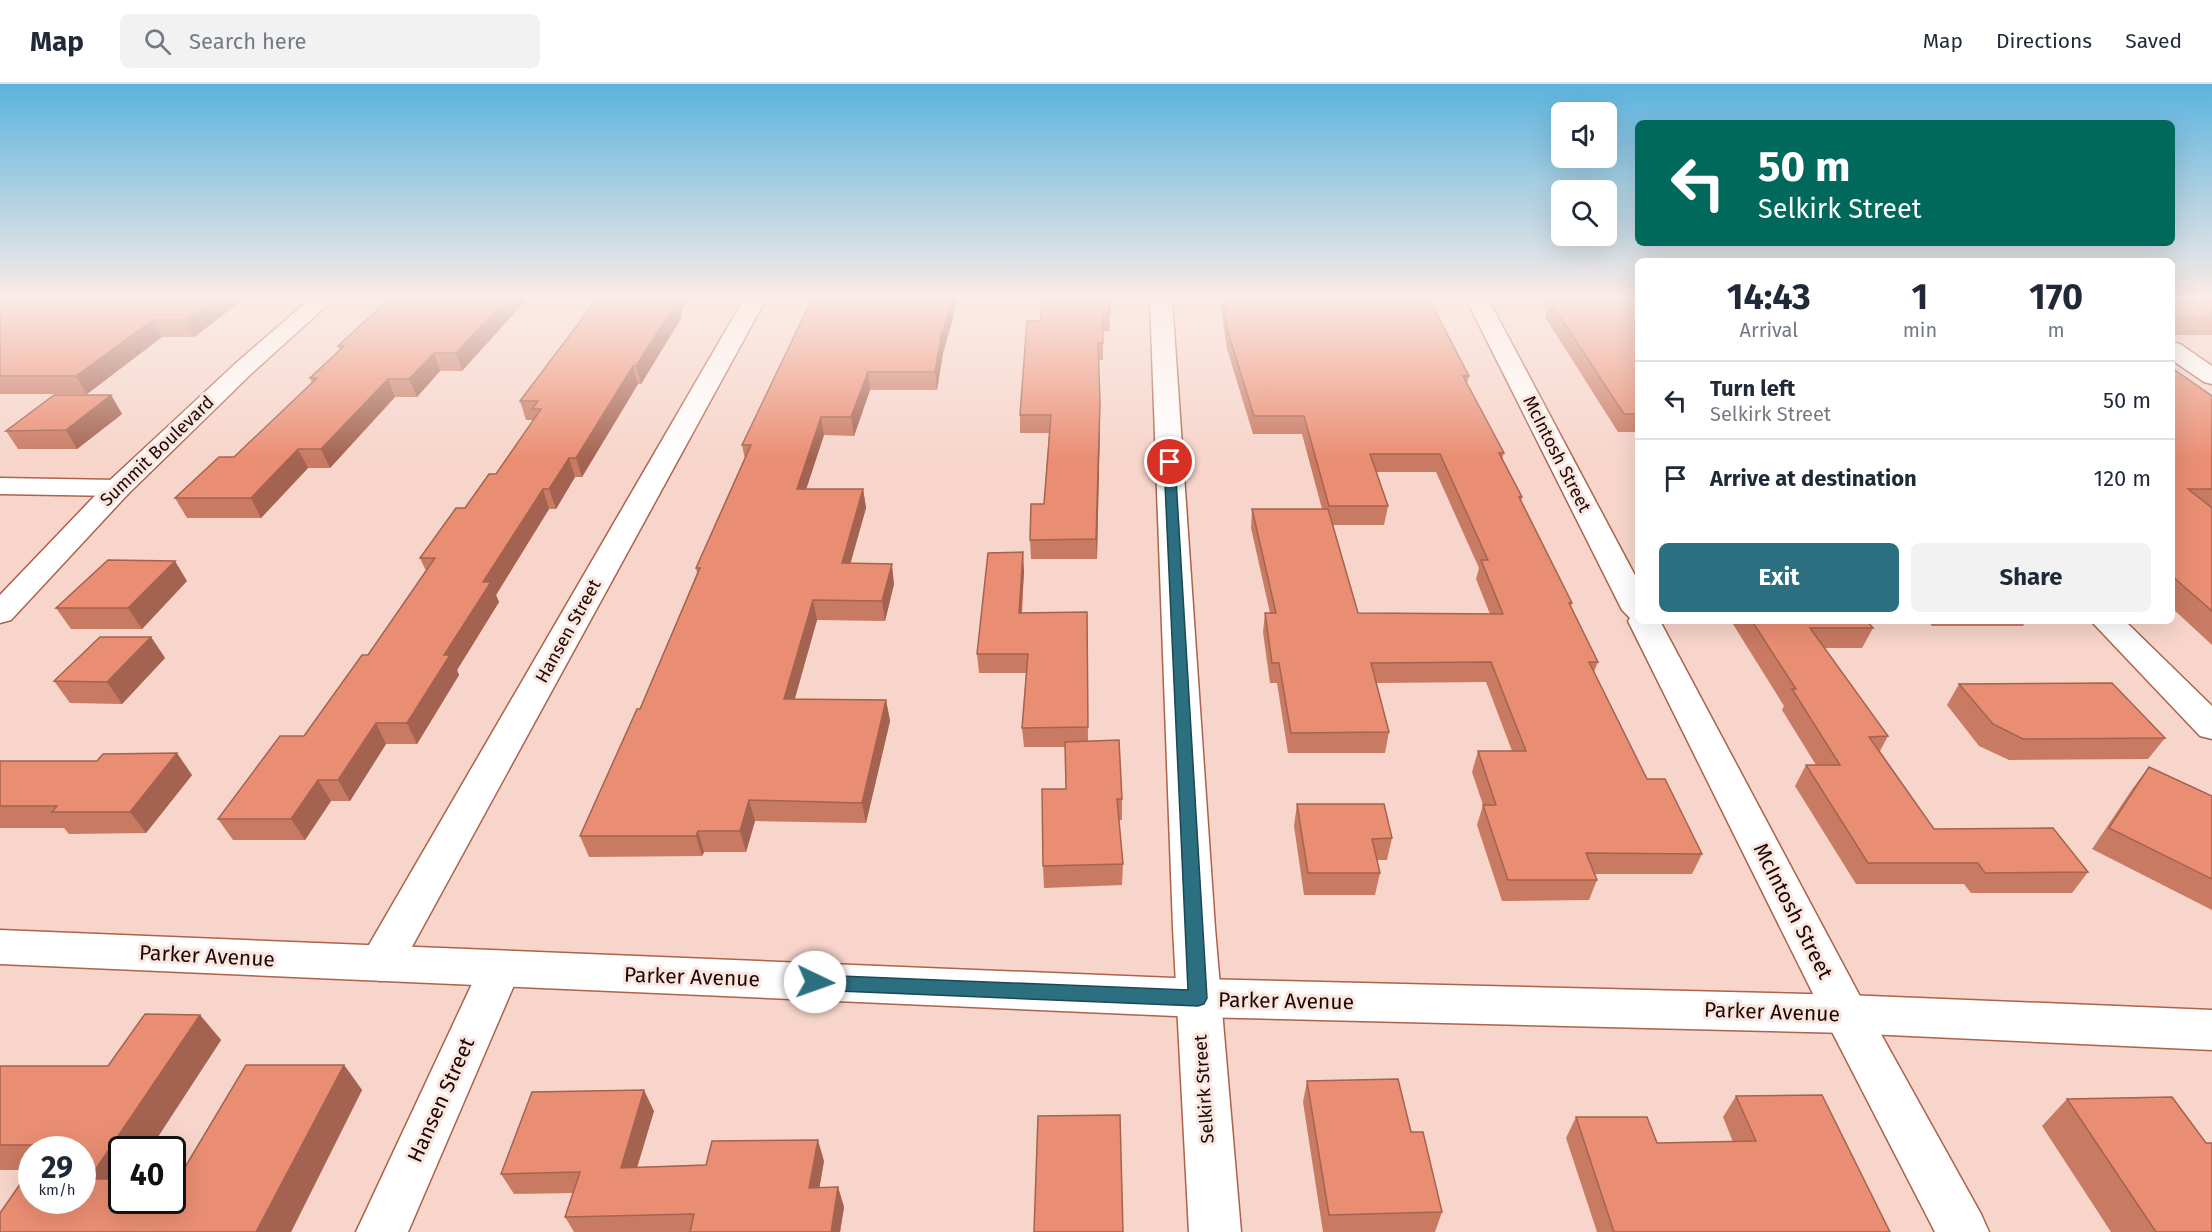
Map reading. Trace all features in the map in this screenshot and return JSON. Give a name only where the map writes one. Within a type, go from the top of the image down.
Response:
[{"type":"street","name":"Summit Boulevard","points":[[0,613],[118,488],[262,353]]},
{"type":"street","name":"Hansen Street","points":[[381,963],[725,353]]},
{"type":"street","name":"Selkirk Street","points":[[1164,353],[1198,998],[1215,1232]]},
{"type":"street","name":"McIntosh Street","points":[[1505,353],[1635,604]]},
{"type":"street","points":[[2177,353],[2212,377]]},
{"type":"street","points":[[0,486],[118,488]]},
{"type":"street","name":"McIntosh Street","points":[[1646,624],[1846,1014],[1963,1232]]},
{"type":"street","points":[[2110,624],[2212,726]]},
{"type":"street","name":"Parker Avenue","points":[[0,947],[1198,998],[1846,1014],[2212,1030]]},
{"type":"street","name":"Hansen Street","points":[[382,1232],[500,969]]},
{"type":"building","points":[[0,353],[108,353],[76,376],[0,376]]},
{"type":"building","points":[[337,353],[456,353],[434,353],[409,379],[388,379],[321,449],[298,449],[251,498],[175,498],[219,457],[234,457],[317,378],[310,378]]},
{"type":"building","points":[[557,353],[645,353],[636,366],[633,366],[576,458],[569,458],[549,489],[543,489],[483,582],[491,582],[444,655],[450,655],[407,723],[376,723],[338,780],[318,780],[291,819],[218,819],[280,736],[304,736],[362,655],[368,655],[435,558],[420,558],[456,508],[465,508],[489,474],[496,474],[541,409],[532,409],[538,401],[520,401]]},
{"type":"building","points":[[786,353],[938,353],[935,372],[868,372],[851,417],[821,417],[797,489],[863,489],[842,563],[892,564],[882,601],[813,600],[784,699],[886,700],[862,803],[749,800],[740,831],[698,831],[696,836],[580,836],[637,709],[640,709],[700,568],[696,568],[751,445],[742,445]]},
{"type":"building","points":[[1025,353],[1098,353],[1100,403],[1096,539],[1030,540],[1031,504],[1044,504],[1051,415],[1020,415]]},
{"type":"building","points":[[1234,353],[1457,353],[1469,376],[1463,376],[1504,453],[1499,453],[1522,497],[1519,497],[1572,603],[1569,603],[1598,662],[1589,662],[1647,779],[1665,779],[1702,854],[1586,853],[1597,880],[1508,880],[1483,805],[1496,805],[1478,751],[1526,751],[1491,662],[1371,663],[1389,732],[1291,733],[1279,663],[1272,663],[1265,613],[1276,613],[1252,509],[1328,509],[1358,613],[1503,614],[1481,560],[1488,560],[1440,454],[1370,454],[1388,506],[1329,506],[1304,416],[1254,416]]},
{"type":"building","points":[[1584,353],[1635,353],[1635,414],[1624,414]]},
{"type":"building","points":[[2175,370],[2212,396],[2212,489],[2188,489],[2212,508],[2212,611],[2175,579]]},
{"type":"building","points":[[54,395],[111,395],[66,430],[6,431]]},
{"type":"building","points":[[1023,552],[1019,613],[1087,612],[1088,727],[1022,728],[1028,654],[977,654],[988,553]]},
{"type":"building","points":[[108,560],[175,561],[128,608],[56,608]]},
{"type":"building","points":[[1754,624],[1870,624],[1873,628],[1810,628],[1888,736],[1869,737],[1934,829],[2053,828],[2088,872],[1985,873],[1978,863],[1868,863],[1806,765],[1840,765],[1792,689],[1796,689]]},
{"type":"building","points":[[100,637],[151,637],[107,682],[54,681]]},
{"type":"building","points":[[2112,683],[2165,738],[2023,739],[1993,724],[1959,684]]},
{"type":"building","points":[[1119,740],[1122,799],[1117,799],[1123,864],[1043,866],[1042,789],[1066,789],[1065,742]]},
{"type":"building","points":[[177,753],[130,812],[52,812],[57,806],[0,806],[0,761],[97,761],[103,754]]},
{"type":"building","points":[[2149,767],[2212,796],[2212,879],[2109,828]]},
{"type":"building","points":[[1297,804],[1384,804],[1392,838],[1372,839],[1380,873],[1308,873]]},
{"type":"building","points":[[145,1014],[200,1015],[118,1136],[108,1136],[108,1151],[96,1169],[96,1136],[18,1136],[18,1145],[0,1145],[0,1066],[108,1066]]},
{"type":"building","points":[[246,1065],[344,1065],[256,1232],[0,1232],[0,1213],[18,1187],[18,1214],[96,1214],[96,1179],[108,1179],[108,1214],[186,1214],[186,1166]]},
{"type":"building","points":[[1398,1079],[1411,1132],[1423,1132],[1442,1212],[1329,1215],[1307,1081]]},
{"type":"building","points":[[644,1090],[621,1168],[706,1165],[712,1141],[818,1140],[809,1188],[838,1187],[831,1232],[690,1232],[694,1214],[565,1217],[580,1172],[501,1174],[532,1092]]},
{"type":"building","points":[[1822,1095],[1890,1232],[1614,1232],[1576,1117],[1647,1117],[1657,1143],[1756,1141],[1736,1096]]},
{"type":"building","points":[[2172,1097],[2206,1143],[2212,1143],[2212,1232],[2156,1232],[2067,1099]]},
{"type":"building","points":[[1120,1115],[1123,1232],[1034,1232],[1038,1116]]},
{"type":"route","points":[[815,982],[1198,998],[1170,462]]}]
